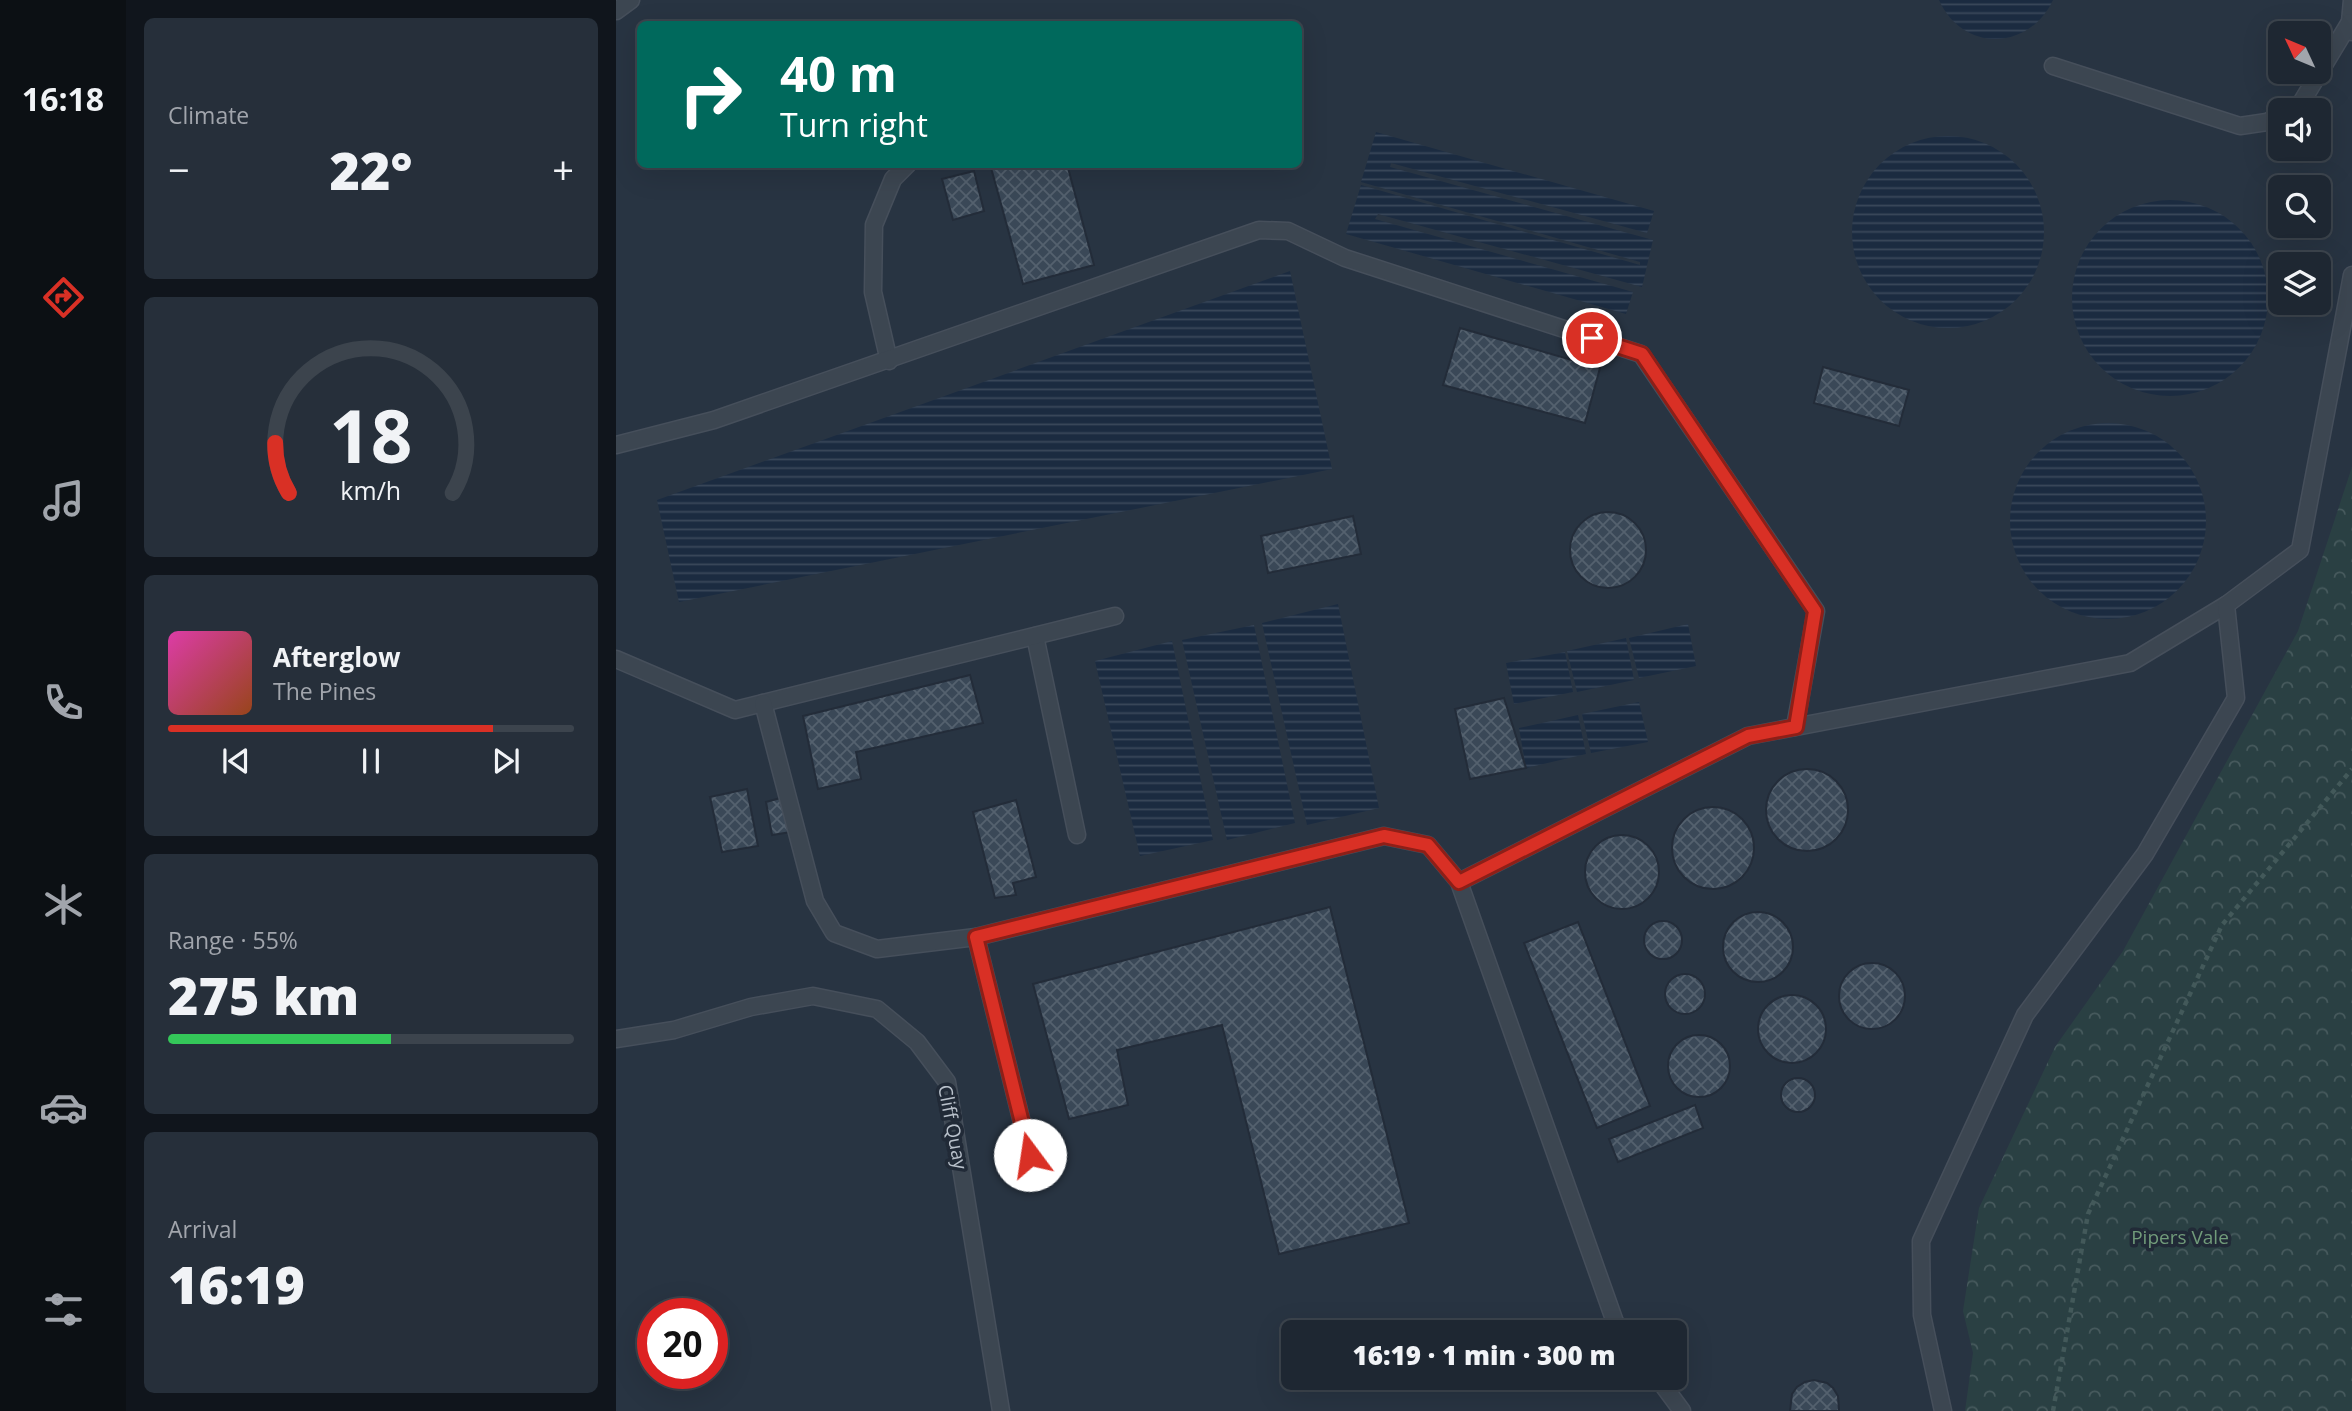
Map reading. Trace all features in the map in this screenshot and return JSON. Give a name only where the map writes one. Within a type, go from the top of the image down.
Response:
[{"type":"lane","points":[[616,11],[631,0]]},
{"type":"lane","points":[[2305,98],[2351,27],[2352,0]]},
{"type":"lane","points":[[2053,66],[2240,126],[2268,122]]},
{"type":"lane","points":[[889,361],[873,292],[874,225],[892,179],[904,168]]},
{"type":"lane","points":[[616,445],[714,420],[1259,230],[1288,231],[1345,258],[1642,354],[1815,611],[1796,727]]},
{"type":"lane","points":[[1459,882],[1748,736],[2130,663],[2226,605],[2300,550],[2352,275]]},
{"type":"lane","points":[[1943,1411],[1922,1315],[1921,1241],[2025,1015],[2145,854],[2236,698],[2226,605]]},
{"type":"lane","points":[[616,659],[734,710],[1115,615]]},
{"type":"lane","points":[[1035,636],[1077,835]]},
{"type":"lane","points":[[764,703],[816,901],[834,933],[877,949],[976,937],[1384,836],[1428,845],[1459,882],[1614,1320]]},
{"type":"lane","points":[[976,937],[1030,1155]]},
{"type":"lane","name":"Cliff Quay","points":[[616,1039],[674,1030],[751,1007],[813,996],[877,1009],[917,1042],[947,1082],[1001,1411]]},
{"type":"lane","points":[[1667,1390],[1682,1411]]},
{"type":"path","points":[[2053,1411],[2088,1214],[2222,925],[2352,769]]},
{"type":"green space","name":"Pipers Vale","points":[[2352,467],[2352,1411],[1965,1411],[1973,1353],[1963,1311],[1979,1208],[2055,1047],[2123,951],[2298,631]]},
{"type":"water","points":[[1939,0],[2053,0],[2042,17],[2028,29],[2013,36],[1996,39],[1979,37],[1964,30],[1950,17]]},
{"type":"water","points":[[1376,132],[1654,211],[1647,233],[1391,163],[1390,167],[1653,240],[1642,287],[1378,214],[1375,219],[1633,292],[1626,314],[1346,234],[1361,185],[1640,265],[1640,262],[1361,182]]},
{"type":"water","points":[[1948,136],[1967,137],[1985,143],[2016,164],[2037,195],[2043,213],[2043,251],[2037,269],[2016,300],[1985,321],[1967,327],[1948,328],[1929,327],[1911,321],[1880,300],[1859,269],[1853,251],[1852,232],[1853,213],[1859,195],[1880,164],[1911,143],[1929,137]]},
{"type":"water","points":[[2151,202],[2189,202],[2224,217],[2239,229],[2251,244],[2266,279],[2266,317],[2251,352],[2239,367],[2224,379],[2189,394],[2151,394],[2116,379],[2101,367],[2089,352],[2074,317],[2074,279],[2089,244],[2101,229],[2116,217]]},
{"type":"water","points":[[1290,271],[1332,469],[679,602],[657,500]]},
{"type":"water","points":[[2108,423],[2146,430],[2178,451],[2199,483],[2206,521],[2199,559],[2178,591],[2146,612],[2108,619],[2070,612],[2038,591],[2017,559],[2010,521],[2017,483],[2038,451],[2070,430]]},
{"type":"water","points":[[1338,604],[1379,808],[1307,825],[1262,623]]},
{"type":"water","points":[[1688,624],[1696,666],[1639,678],[1629,638]]},
{"type":"water","points":[[1254,625],[1295,823],[1227,840],[1182,640]]},
{"type":"water","points":[[1626,638],[1634,680],[1577,692],[1567,651]]},
{"type":"water","points":[[1172,641],[1213,840],[1140,856],[1095,661]]},
{"type":"water","points":[[1565,652],[1573,692],[1514,704],[1506,663]]},
{"type":"water","points":[[1639,702],[1648,742],[1591,753],[1582,714]]},
{"type":"water","points":[[1578,715],[1586,754],[1526,768],[1519,728]]},
{"type":"building","points":[[991,168],[1068,168],[1094,265],[1023,284]]},
{"type":"building","points":[[974,171],[984,211],[953,220],[942,179]]},
{"type":"building","points":[[1460,328],[1600,368],[1585,423],[1443,385]]},
{"type":"building","points":[[1823,367],[1909,390],[1899,426],[1814,403]]},
{"type":"building","points":[[1601,512],[1615,512],[1629,518],[1640,529],[1646,550],[1643,565],[1635,577],[1615,588],[1601,588],[1587,582],[1576,571],[1570,557],[1570,543],[1576,529],[1587,518]]},
{"type":"building","points":[[1353,516],[1361,554],[1268,573],[1261,536]]},
{"type":"building","points":[[970,675],[983,723],[856,752],[861,779],[818,789],[803,716]]},
{"type":"building","points":[[1504,698],[1526,768],[1470,779],[1455,709]]},
{"type":"building","points":[[1807,769],[1823,773],[1836,781],[1844,794],[1848,810],[1844,826],[1836,839],[1823,847],[1807,851],[1791,847],[1778,839],[1770,826],[1766,810],[1770,794],[1778,781],[1791,773]]},
{"type":"building","points":[[747,789],[758,846],[722,852],[710,797]]},
{"type":"building","points":[[784,797],[791,832],[772,835],[766,802]]},
{"type":"building","points":[[1016,800],[1036,877],[1013,883],[1016,895],[995,898],[973,812]]},
{"type":"building","points":[[1713,807],[1729,810],[1742,819],[1751,832],[1754,848],[1751,864],[1742,877],[1729,886],[1713,889],[1697,886],[1684,877],[1675,864],[1672,848],[1675,832],[1684,819],[1697,810]]},
{"type":"building","points":[[1622,835],[1636,838],[1648,846],[1656,858],[1659,872],[1656,886],[1648,898],[1636,906],[1622,909],[1608,906],[1596,898],[1588,886],[1585,872],[1588,858],[1596,846],[1608,838]]},
{"type":"building","points":[[1330,907],[1409,1223],[1279,1254],[1222,1025],[1117,1050],[1128,1105],[1069,1119],[1033,984]]},
{"type":"building","points":[[1751,912],[1765,912],[1778,918],[1787,927],[1793,947],[1791,960],[1783,972],[1765,982],[1751,982],[1738,976],[1729,967],[1723,954],[1723,940],[1729,927],[1738,918]]},
{"type":"building","points":[[1663,921],[1676,927],[1682,940],[1676,953],[1663,959],[1650,953],[1644,940],[1650,927]]},
{"type":"building","points":[[1578,922],[1650,1106],[1597,1128],[1524,943]]},
{"type":"building","points":[[1878,963],[1896,972],[1903,983],[1903,1009],[1896,1020],[1885,1027],[1866,1029],[1848,1020],[1841,1009],[1839,990],[1848,972],[1859,965]]},
{"type":"building","points":[[1685,974],[1693,975],[1699,980],[1704,986],[1704,1002],[1699,1008],[1693,1013],[1685,1014],[1677,1013],[1671,1008],[1666,1002],[1665,994],[1666,986],[1671,980],[1677,975]]},
{"type":"building","points":[[1792,995],[1805,998],[1816,1005],[1823,1016],[1826,1029],[1823,1042],[1816,1053],[1805,1060],[1792,1063],[1779,1060],[1768,1053],[1761,1042],[1758,1029],[1761,1016],[1768,1005],[1779,998]]},
{"type":"building","points":[[1699,1035],[1711,1037],[1721,1044],[1728,1054],[1728,1078],[1721,1088],[1711,1095],[1699,1097],[1687,1095],[1677,1088],[1670,1078],[1668,1066],[1670,1054],[1677,1044],[1687,1037]]},
{"type":"building","points":[[1798,1078],[1810,1083],[1815,1095],[1810,1107],[1798,1112],[1786,1107],[1781,1095],[1786,1083]]},
{"type":"building","points":[[1695,1105],[1703,1128],[1618,1162],[1609,1139]]},
{"type":"building","points":[[1814,1380],[1827,1383],[1833,1388],[1838,1396],[1839,1411],[1790,1411],[1792,1394],[1797,1387]]},
{"type":"route","points":[[1030,1155],[976,937],[1384,836],[1428,845],[1459,882],[1748,736],[1796,727],[1815,611],[1642,354],[1592,338]]}]
